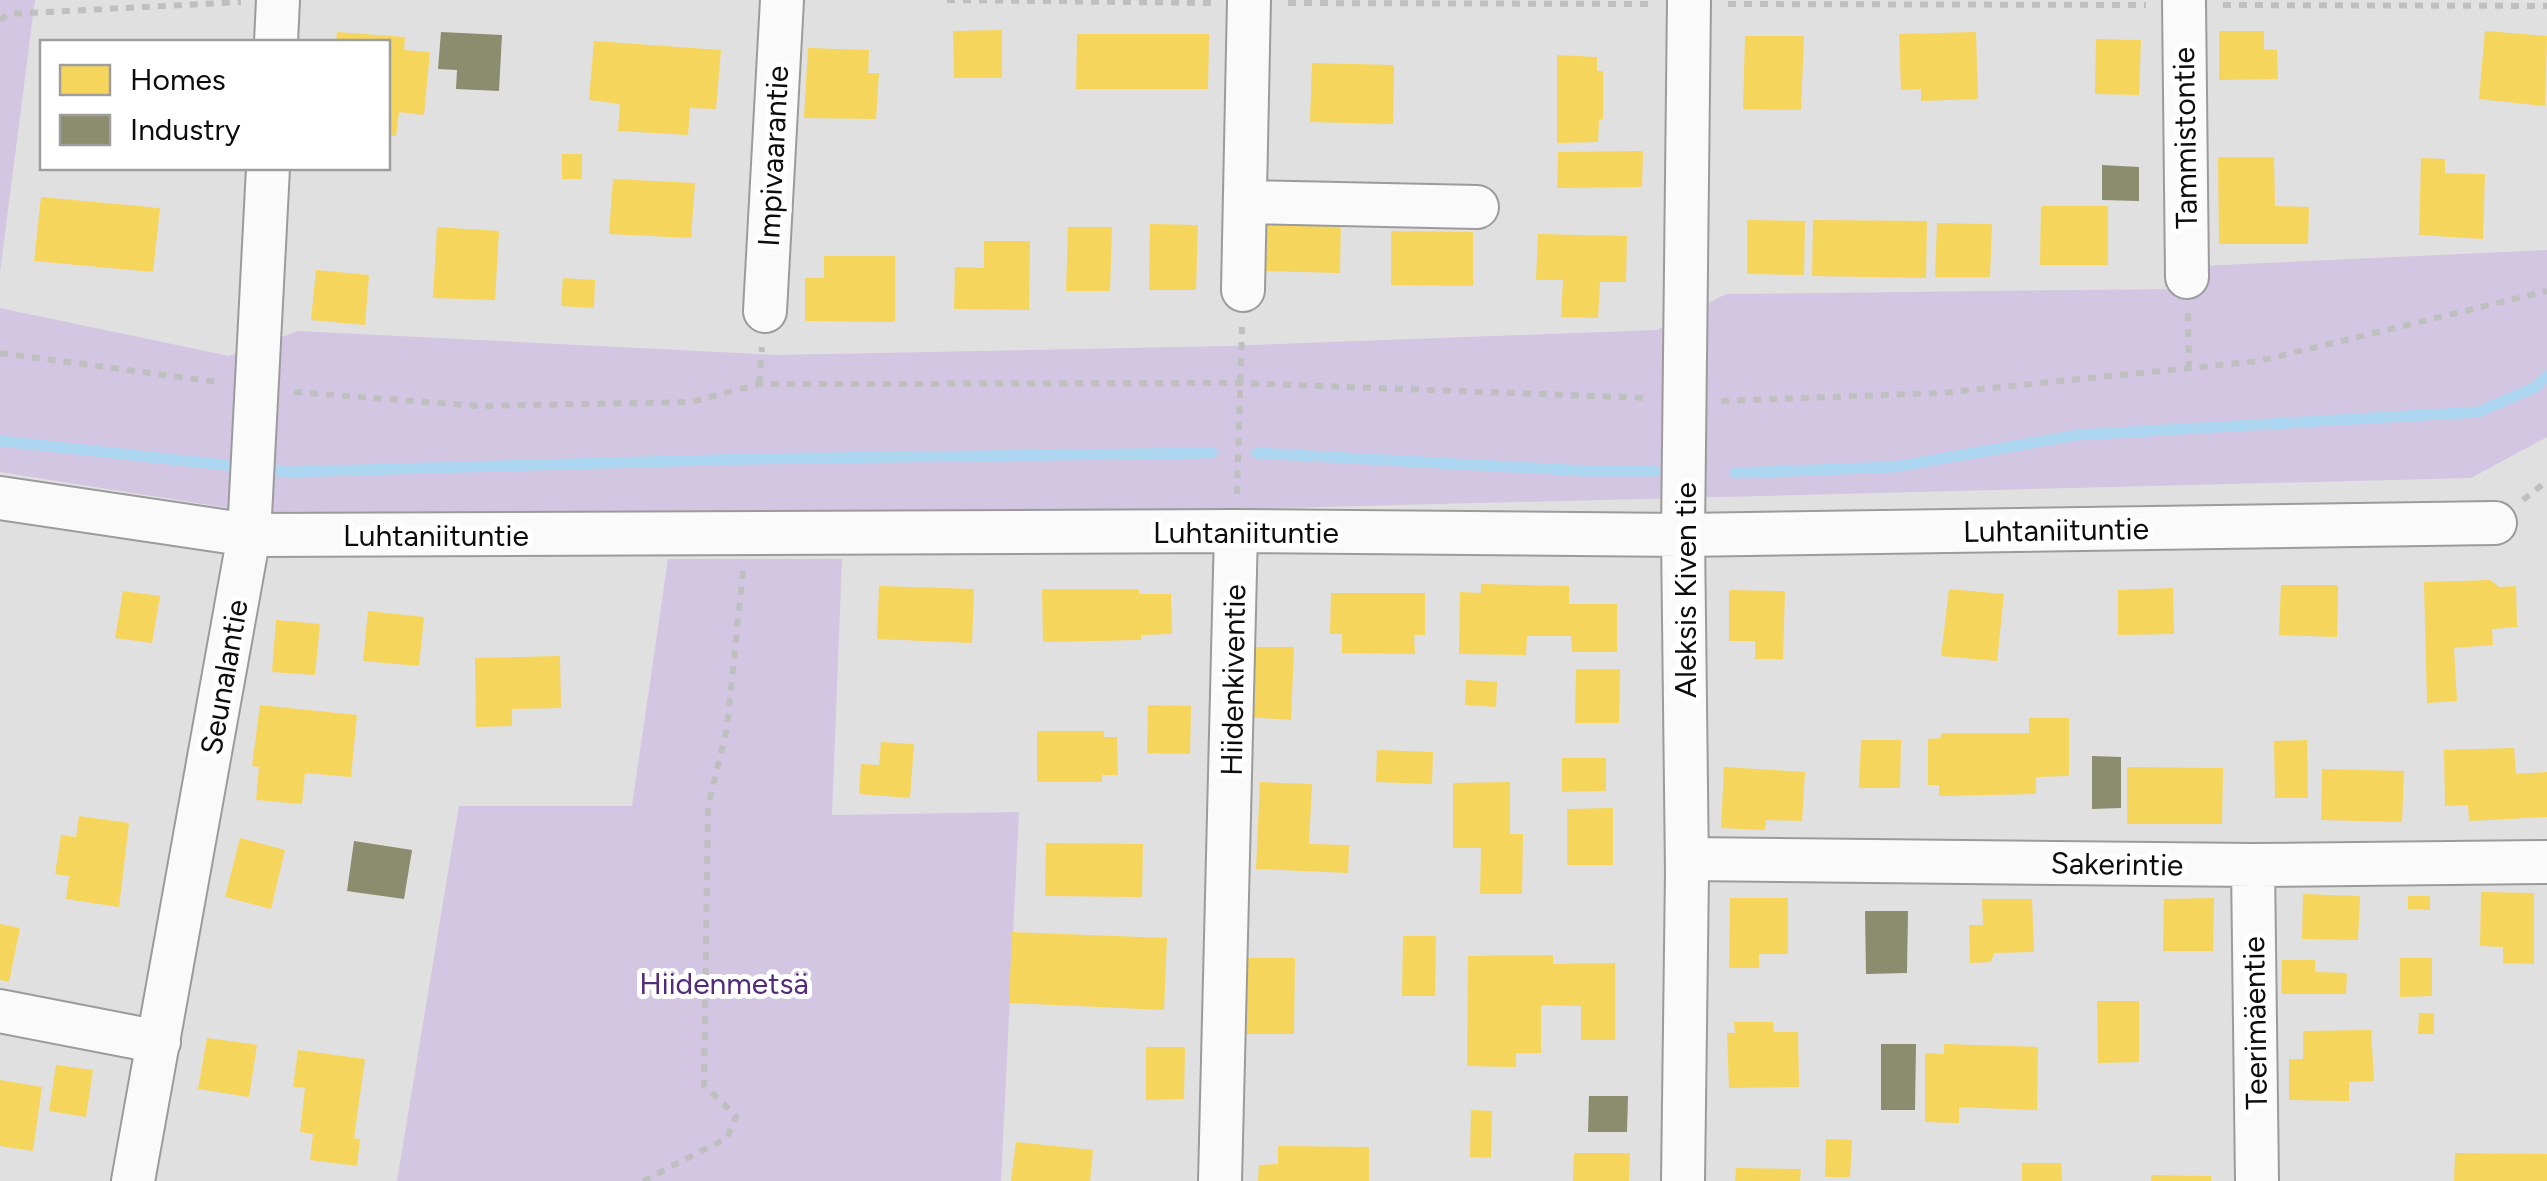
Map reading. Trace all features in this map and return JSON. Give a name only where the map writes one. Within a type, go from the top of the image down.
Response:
[{"type":"street","points":[[276,40],[278,0]]},
{"type":"street","name":"Impivaarantie","points":[[764,311],[782,0]]},
{"type":"street","points":[[1243,290],[1249,2]]},
{"type":"street","name":"Aleksis Kiven tie","points":[[1683,1181],[1683,535],[1689,2]]},
{"type":"street","name":"Tammistontie","points":[[2184,2],[2187,277]]},
{"type":"street","name":"Seunalantie","points":[[134,1181],[249,535],[268,170]]},
{"type":"street","points":[[1245,202],[1477,207]]},
{"type":"street","name":"Luhtaniituntie","points":[[0,498],[249,535],[1236,531],[1683,535],[2495,523]]},
{"type":"street","name":"Hiidenkiventie","points":[[1220,1181],[1236,531]]},
{"type":"street","name":"Sakerintie","points":[[1686,859],[2252,865],[2547,862]]},
{"type":"street","name":"Teerimäentie","points":[[2252,865],[2257,1181]]},
{"type":"street","points":[[0,1011],[159,1042]]},
{"type":"path","points":[[0,20],[4,12],[278,0]]},
{"type":"path","points":[[948,0],[2547,6]]},
{"type":"path","points":[[2187,277],[2189,366]]},
{"type":"path","points":[[1236,531],[1243,290]]},
{"type":"path","points":[[0,353],[255,388],[479,406],[691,402],[759,384],[1240,383],[1686,400],[1942,393],[2258,361],[2547,290]]},
{"type":"path","points":[[643,1181],[726,1138],[736,1116],[704,1085],[708,807],[726,728],[746,535]]},
{"type":"green space","points":[[0,0],[35,0],[0,272]]},
{"type":"green space","points":[[2547,250],[2547,437],[2471,478],[1083,513],[298,519],[0,472],[0,308],[229,356],[298,331],[778,355],[1226,346],[1657,330],[1726,294],[2176,289],[2201,266]]},
{"type":"green space","name":"Hiidenmetsä","points":[[668,559],[842,559],[832,815],[1019,812],[1001,1181],[397,1181],[459,806],[632,806]]},
{"type":"building: Homes","points":[[1002,30],[1002,78],[954,78],[953,31]]},
{"type":"building: Homes","points":[[2219,31],[2264,31],[2264,49],[2277,50],[2278,79],[2219,80]]},
{"type":"building: Homes","points":[[2485,31],[2547,36],[2545,106],[2479,99]]},
{"type":"building: Homes","points":[[337,32],[405,37],[404,50],[430,52],[424,115],[399,112],[396,136],[390,135],[390,40],[336,40]]},
{"type":"building: Homes","points":[[1976,32],[1978,99],[1921,101],[1921,89],[1901,90],[1899,34]]},
{"type":"building: Homes","points":[[1077,34],[1209,34],[1208,89],[1076,89]]},
{"type":"building: Homes","points":[[1745,36],[1804,36],[1801,110],[1743,109]]},
{"type":"building: Homes","points":[[2096,39],[2141,40],[2139,95],[2095,94]]},
{"type":"building: Homes","points":[[594,41],[721,50],[716,109],[690,108],[688,135],[618,131],[620,104],[589,100]]},
{"type":"building: Homes","points":[[808,48],[869,50],[868,73],[879,73],[876,119],[804,118]]},
{"type":"building: Homes","points":[[1557,55],[1597,57],[1597,71],[1603,71],[1603,119],[1599,120],[1598,142],[1557,143]]},
{"type":"building: Homes","points":[[1312,63],[1394,65],[1393,124],[1310,122]]},
{"type":"building: Homes","points":[[1643,151],[1642,187],[1557,188],[1558,152]]},
{"type":"building: Homes","points":[[562,154],[582,154],[582,179],[562,179]]},
{"type":"building: Homes","points":[[2218,157],[2274,157],[2275,206],[2309,207],[2308,244],[2219,244]]},
{"type":"building: Homes","points":[[2421,158],[2445,159],[2445,173],[2485,174],[2483,239],[2419,235]]},
{"type":"building: Homes","points":[[613,179],[695,183],[691,238],[609,234]]},
{"type":"building: Homes","points":[[41,197],[160,208],[153,272],[34,261]]},
{"type":"building: Homes","points":[[2041,206],[2108,206],[2108,265],[2040,265]]},
{"type":"building: Homes","points":[[1265,215],[1341,216],[1340,273],[1264,271]]},
{"type":"building: Homes","points":[[1747,220],[1805,221],[1804,275],[1747,274]]},
{"type":"building: Homes","points":[[1813,220],[1927,221],[1926,278],[1812,276]]},
{"type":"building: Homes","points":[[1937,223],[1992,224],[1990,277],[1935,277]]},
{"type":"building: Homes","points":[[1150,224],[1198,225],[1196,290],[1149,290]]},
{"type":"building: Homes","points":[[437,227],[499,231],[495,300],[433,298]]},
{"type":"building: Homes","points":[[1068,227],[1112,227],[1110,291],[1066,291]]},
{"type":"building: Homes","points":[[1391,231],[1473,232],[1473,286],[1391,285]]},
{"type":"building: Homes","points":[[1538,234],[1627,236],[1626,282],[1600,282],[1598,318],[1561,317],[1563,280],[1536,280]]},
{"type":"building: Homes","points":[[984,241],[1030,241],[1029,310],[954,309],[955,267],[984,268]]},
{"type":"building: Homes","points":[[824,256],[895,256],[895,322],[805,321],[805,278],[824,278]]},
{"type":"building: Homes","points":[[316,270],[369,275],[365,325],[311,320]]},
{"type":"building: Homes","points":[[563,278],[595,280],[594,308],[561,306]]},
{"type":"building: Homes","points":[[2490,580],[2499,587],[2516,586],[2517,627],[2492,629],[2493,645],[2454,648],[2457,701],[2427,703],[2424,582]]},
{"type":"building: Homes","points":[[1481,584],[1569,586],[1569,604],[1617,604],[1617,652],[1572,652],[1571,636],[1527,636],[1526,655],[1459,654],[1460,592],[1481,593]]},
{"type":"building: Homes","points":[[2281,585],[2338,585],[2337,637],[2279,635]]},
{"type":"building: Homes","points":[[879,586],[974,589],[972,643],[877,639]]},
{"type":"building: Homes","points":[[2173,588],[2174,634],[2118,635],[2118,590]]},
{"type":"building: Homes","points":[[1042,589],[1139,589],[1139,594],[1171,594],[1172,634],[1141,635],[1141,640],[1043,642]]},
{"type":"building: Homes","points":[[1949,589],[2004,594],[1997,661],[1941,656]]},
{"type":"building: Homes","points":[[1729,590],[1785,591],[1783,659],[1755,659],[1755,641],[1729,641]]},
{"type":"building: Homes","points":[[123,591],[160,596],[152,643],[115,638]]},
{"type":"building: Homes","points":[[1331,593],[1425,593],[1425,635],[1414,635],[1415,654],[1342,653],[1342,634],[1330,634]]},
{"type":"building: Homes","points":[[368,611],[424,617],[419,666],[363,661]]},
{"type":"building: Homes","points":[[276,620],[320,624],[315,675],[272,672]]},
{"type":"building: Homes","points":[[1253,647],[1294,647],[1291,720],[1248,717]]},
{"type":"building: Homes","points":[[560,656],[561,708],[512,709],[512,726],[476,727],[475,658]]},
{"type":"building: Homes","points":[[1576,669],[1620,669],[1619,723],[1575,723]]},
{"type":"building: Homes","points":[[1466,680],[1497,682],[1496,707],[1465,705]]},
{"type":"building: Homes","points":[[260,705],[357,715],[351,777],[305,773],[302,804],[256,800],[259,767],[252,766]]},
{"type":"building: Homes","points":[[1148,705],[1191,706],[1190,754],[1147,753]]},
{"type":"building: Homes","points":[[2029,718],[2069,718],[2069,776],[2036,777],[2036,794],[1939,796],[1939,785],[1928,785],[1928,739],[1941,738],[1941,733],[2029,733]]},
{"type":"building: Homes","points":[[1037,731],[1104,731],[1104,737],[1117,737],[1118,775],[1102,775],[1102,782],[1037,782]]},
{"type":"building: Homes","points":[[1861,740],[1901,740],[1900,788],[1859,788]]},
{"type":"building: Homes","points":[[2307,740],[2308,798],[2275,798],[2274,741]]},
{"type":"building: Homes","points":[[881,742],[914,744],[910,798],[859,794],[861,764],[879,765]]},
{"type":"building: Homes","points":[[2514,748],[2516,774],[2547,772],[2547,817],[2469,821],[2468,805],[2445,806],[2444,750]]},
{"type":"building: Homes","points":[[1377,750],[1433,752],[1432,784],[1376,782]]},
{"type":"building: Homes","points":[[1562,758],[1606,758],[1606,791],[1562,792]]},
{"type":"building: Homes","points":[[1724,767],[1805,772],[1802,821],[1766,820],[1765,830],[1721,828]]},
{"type":"building: Homes","points":[[2127,767],[2223,768],[2222,824],[2127,824]]},
{"type":"building: Homes","points":[[2322,769],[2404,771],[2402,822],[2321,820]]},
{"type":"building: Homes","points":[[1260,782],[1312,784],[1309,844],[1349,845],[1348,873],[1256,869]]},
{"type":"building: Homes","points":[[1510,782],[1510,834],[1523,834],[1522,894],[1480,894],[1481,848],[1453,848],[1453,783]]},
{"type":"building: Homes","points":[[1613,808],[1613,865],[1567,865],[1567,809]]},
{"type":"building: Homes","points":[[79,816],[129,823],[119,907],[66,899],[69,876],[55,874],[61,835],[76,837]]},
{"type":"building: Homes","points":[[240,838],[285,850],[271,909],[225,897]]},
{"type":"building: Homes","points":[[1046,843],[1143,844],[1142,897],[1045,896]]},
{"type":"building: Homes","points":[[2481,892],[2534,893],[2534,964],[2503,963],[2503,947],[2480,946]]},
{"type":"building: Homes","points":[[2303,894],[2360,896],[2358,940],[2302,939]]},
{"type":"building: Homes","points":[[2408,896],[2430,896],[2430,910],[2408,909]]},
{"type":"building: Homes","points":[[1730,898],[1788,898],[1788,954],[1759,954],[1759,968],[1729,968]]},
{"type":"building: Homes","points":[[2214,898],[2213,951],[2163,951],[2164,899]]},
{"type":"building: Homes","points":[[1982,899],[2032,899],[2034,952],[1994,953],[1991,962],[1970,963],[1969,925],[1983,925]]},
{"type":"building: Homes","points":[[0,924],[20,928],[9,982],[0,980]]},
{"type":"building: Homes","points":[[1012,932],[1167,938],[1164,1010],[1009,1003]]},
{"type":"building: Homes","points":[[1403,936],[1436,936],[1435,996],[1402,996]]},
{"type":"building: Homes","points":[[1553,955],[1553,964],[1615,963],[1615,1040],[1581,1040],[1581,1006],[1541,1005],[1541,1053],[1516,1053],[1516,1067],[1467,1066],[1468,956]]},
{"type":"building: Homes","points":[[1242,958],[1295,958],[1294,1034],[1241,1034]]},
{"type":"building: Homes","points":[[2400,958],[2432,958],[2432,996],[2400,997]]},
{"type":"building: Homes","points":[[2282,960],[2315,960],[2315,972],[2347,973],[2346,994],[2281,994]]},
{"type":"building: Homes","points":[[2097,1001],[2139,1001],[2139,1062],[2098,1063]]},
{"type":"building: Homes","points":[[2419,1013],[2434,1013],[2434,1034],[2418,1034]]},
{"type":"building: Homes","points":[[1734,1022],[1773,1022],[1774,1032],[1798,1032],[1799,1087],[1729,1088],[1727,1033],[1735,1033]]},
{"type":"building: Homes","points":[[2371,1030],[2374,1081],[2349,1082],[2349,1101],[2289,1100],[2289,1059],[2303,1059],[2303,1031]]},
{"type":"building: Homes","points":[[207,1038],[257,1045],[249,1097],[198,1089]]},
{"type":"building: Homes","points":[[1944,1044],[2038,1047],[2037,1110],[1959,1107],[1959,1123],[1925,1122],[1925,1053],[1944,1054]]},
{"type":"building: Homes","points":[[1146,1047],[1185,1047],[1184,1099],[1146,1100]]},
{"type":"building: Homes","points":[[298,1050],[365,1059],[354,1138],[360,1139],[357,1166],[310,1160],[313,1134],[300,1132],[305,1088],[293,1087]]},
{"type":"building: Homes","points":[[56,1065],[93,1070],[86,1117],[49,1111]]},
{"type":"building: Homes","points":[[0,1080],[42,1087],[33,1151],[0,1146]]},
{"type":"building: Homes","points":[[1471,1110],[1492,1111],[1491,1158],[1470,1157]]},
{"type":"building: Homes","points":[[1826,1139],[1852,1140],[1850,1177],[1825,1177]]},
{"type":"building: Homes","points":[[1016,1142],[1093,1150],[1090,1181],[1011,1181]]},
{"type":"building: Homes","points":[[1278,1146],[1369,1147],[1369,1181],[1258,1181],[1259,1165],[1278,1164]]},
{"type":"building: Homes","points":[[1574,1153],[1630,1153],[1629,1181],[1573,1181]]},
{"type":"building: Homes","points":[[2455,1153],[2547,1154],[2547,1181],[2454,1181]]},
{"type":"building: Homes","points":[[2022,1163],[2061,1163],[2062,1181],[2022,1181]]},
{"type":"building: Homes","points":[[1736,1168],[1801,1169],[1800,1181],[1735,1181]]},
{"type":"building: Homes","points":[[2151,1175],[2211,1176],[2211,1181],[2151,1181]]},
{"type":"building: Industry","points":[[441,32],[502,35],[499,91],[456,89],[457,70],[438,69]]},
{"type":"building: Industry","points":[[2102,165],[2139,167],[2139,201],[2102,200]]},
{"type":"building: Industry","points":[[2092,756],[2121,757],[2121,808],[2092,809]]},
{"type":"building: Industry","points":[[354,841],[412,850],[404,899],[347,891]]},
{"type":"building: Industry","points":[[1865,911],[1908,911],[1907,973],[1866,974]]},
{"type":"building: Industry","points":[[1881,1044],[1916,1044],[1915,1110],[1881,1110]]},
{"type":"building: Industry","points":[[1589,1096],[1628,1096],[1627,1132],[1588,1132]]},
{"type":"waterway","points":[[1735,473],[1894,467],[2078,435],[2478,412],[2536,387],[2547,376]]},
{"type":"waterway","points":[[0,441],[244,467]]},
{"type":"waterway","points":[[263,469],[287,472],[750,459],[1212,453]]},
{"type":"waterway","points":[[1257,453],[1586,471],[1655,471]]}]
